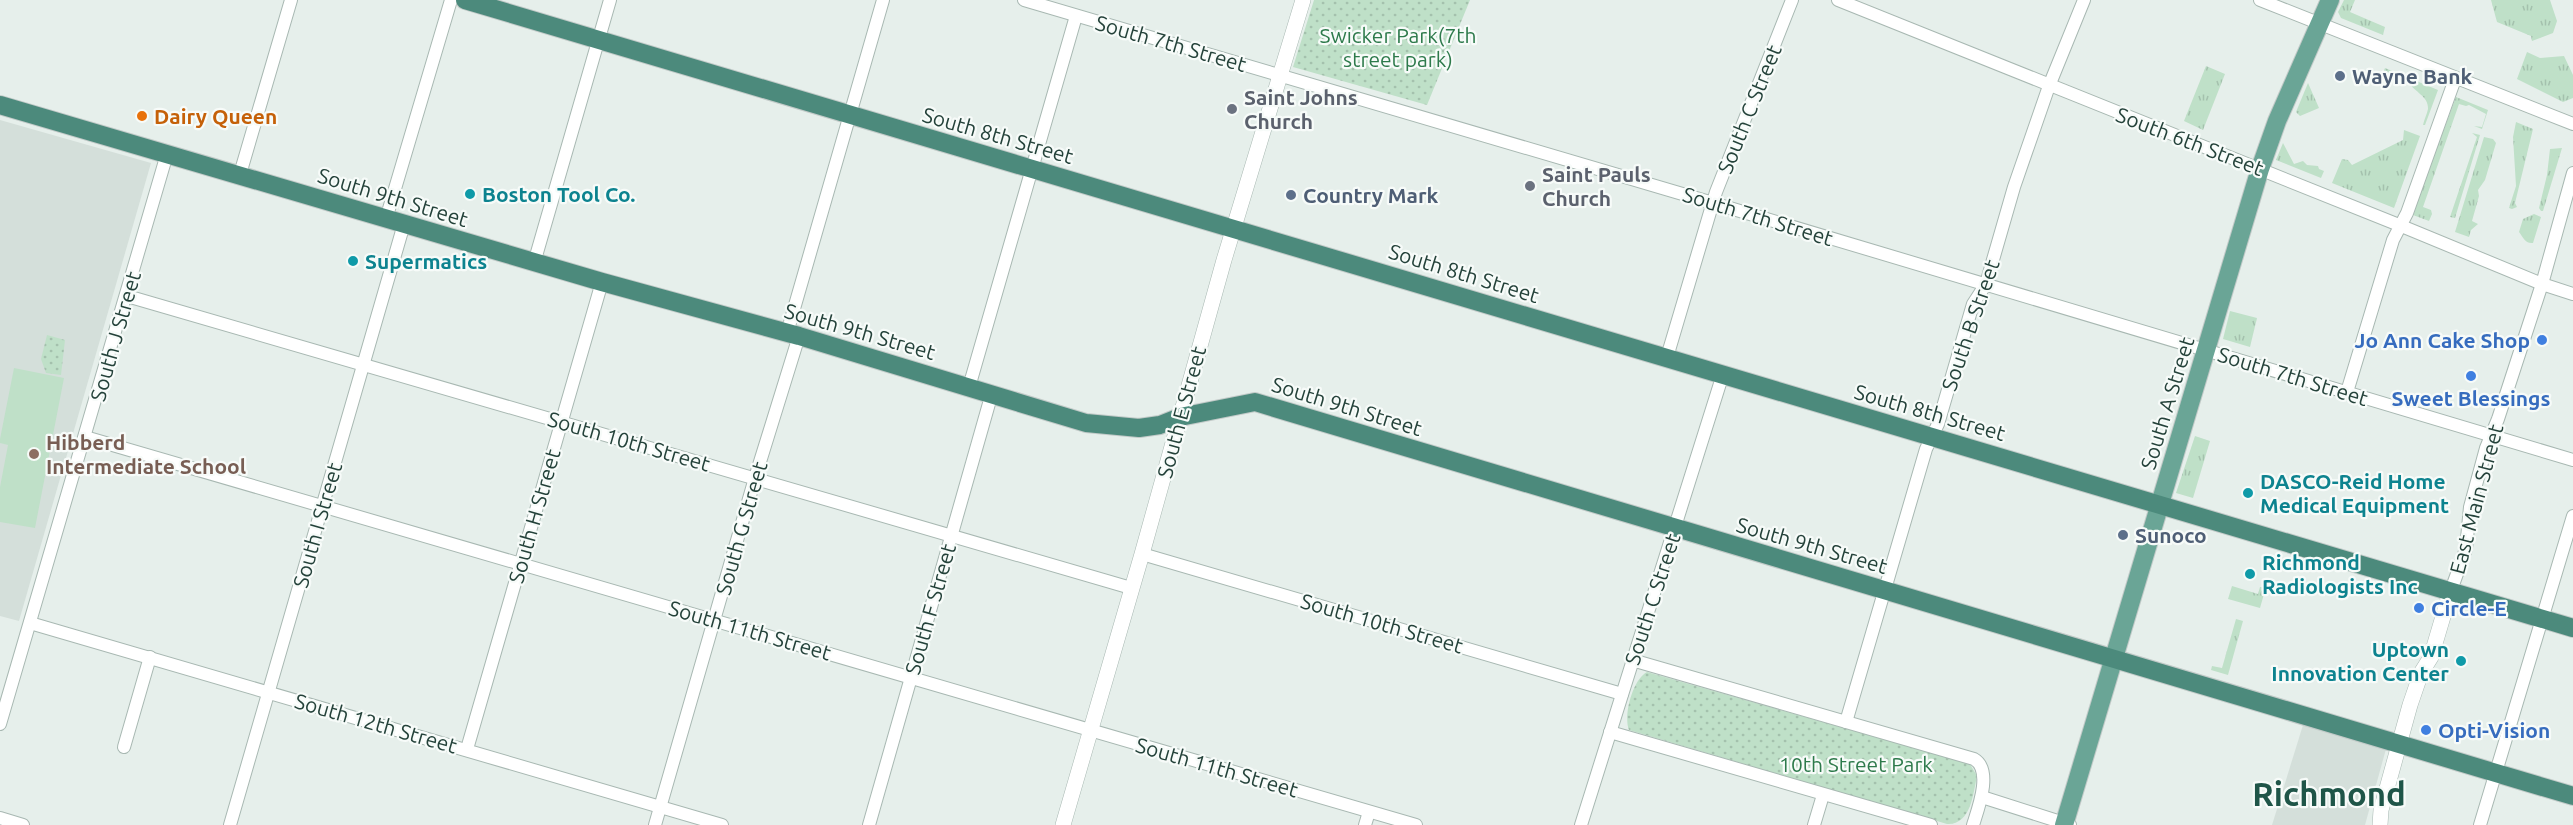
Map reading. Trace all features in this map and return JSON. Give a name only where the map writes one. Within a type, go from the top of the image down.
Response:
[{"type":"highway","name":"South 8th Street","points":[[465,0],[2573,628]]},
{"type":"highway","name":"South 9th Street","points":[[0,105],[240,174],[534,263],[992,393],[1086,423],[1139,428],[1255,402],[2573,796]]},
{"type":"main road","name":"South A Street","points":[[2066,824],[2159,503],[2260,169],[2277,121],[2330,0]]},
{"type":"street","points":[[240,174],[291,0]]},
{"type":"street","points":[[386,219],[451,0]]},
{"type":"street","points":[[534,263],[610,0]]},
{"type":"street","name":"South G Street","points":[[655,825],[755,478],[883,0]]},
{"type":"street","name":"South 7th Street","points":[[1024,0],[1713,202],[2573,460]]},
{"type":"street","name":"South E Street","points":[[1063,825],[1142,554],[1191,373],[1303,0]]},
{"type":"street","name":"South C Street","points":[[1667,357],[1713,202],[1792,0]]},
{"type":"street","name":"South 6th Street","points":[[1838,0],[2542,284],[2573,294]]},
{"type":"street","name":"South B Street","points":[[1846,722],[1926,449],[1933,436],[1973,304],[1986,284],[2008,208],[2049,86],[2084,0]]},
{"type":"street","points":[[2260,0],[2573,124]]},
{"type":"street","points":[[969,387],[1076,16]]},
{"type":"street","points":[[2347,392],[2399,225],[2407,213],[2455,79]]},
{"type":"street","name":"South J Street","points":[[0,724],[167,154]]},
{"type":"street","name":"East Main Street","points":[[2380,825],[2381,810],[2410,705],[2421,673],[2431,657],[2466,549],[2470,507],[2490,436],[2542,284],[2573,173]]},
{"type":"street","name":"South I Street","points":[[230,825],[404,224]]},
{"type":"street","name":"South H Street","points":[[467,749],[602,282]]},
{"type":"street","name":"South 10th Street","points":[[127,296],[1131,588]]},
{"type":"street","name":"South C Street","points":[[1581,825],[1723,374]]},
{"type":"street","name":"South F Street","points":[[868,825],[992,393]]},
{"type":"street","name":"South 11th Street","points":[[85,437],[521,562],[1416,825]]},
{"type":"street","points":[[2480,825],[2573,516]]},
{"type":"street","name":"South 10th Street","points":[[1142,554],[1622,694]]},
{"type":"street","name":"South 12th Street","points":[[30,623],[722,825]]},
{"type":"street","points":[[124,747],[150,657]]},
{"type":"street","points":[[1632,660],[1978,762],[1982,771],[1982,797],[1973,825]]},
{"type":"street","points":[[1610,732],[1931,825]]},
{"type":"street","points":[[1814,825],[1823,795]]},
{"type":"street","points":[[1982,797],[2066,824]]},
{"type":"street","points":[[1365,825],[1369,812]]},
{"type":"street","points":[[0,818],[23,825]]},
{"type":"shaded area","name":"Hibberd Intermediate School","points":[[0,120],[151,163],[19,621],[0,616]]},
{"type":"shaded area","points":[[2303,725],[2386,749],[2365,825],[2272,825]]},
{"type":"green space","name":"Swicker Park(7th street park)","points":[[1314,0],[1470,0],[1427,105],[1293,67]]},
{"type":"green space","points":[[2344,0],[2355,0],[2350,12],[2385,27],[2383,35],[2341,18],[2338,12]]},
{"type":"green space","points":[[2491,0],[2550,0],[2557,21],[2553,33],[2532,41],[2531,36],[2497,22]]},
{"type":"green space","points":[[2527,52],[2540,58],[2564,56],[2573,75],[2573,98],[2563,102],[2517,79]]},
{"type":"green space","points":[[2206,66],[2225,74],[2203,130],[2184,121]]},
{"type":"green space","points":[[2385,68],[2438,90],[2425,125],[2423,125],[2428,109],[2426,100],[2408,80],[2391,72],[2389,74],[2384,71]]},
{"type":"green space","points":[[2308,83],[2319,108],[2300,116],[2296,112]]},
{"type":"green space","points":[[2456,97],[2488,110],[2482,129],[2474,126],[2482,127],[2486,114],[2469,105],[2459,104],[2423,207],[2431,210],[2429,221],[2413,215],[2413,212]]},
{"type":"green space","points":[[2516,122],[2533,129],[2515,203],[2517,207],[2512,209],[2509,208],[2516,186],[2513,137]]},
{"type":"green space","points":[[2404,130],[2420,136],[2394,208],[2332,183],[2342,159],[2348,160],[2352,165],[2403,140]]},
{"type":"green space","points":[[2472,133],[2480,135],[2455,218],[2450,217],[2477,137]]},
{"type":"green space","points":[[2484,137],[2493,139],[2496,143],[2485,180],[2478,190],[2479,196],[2472,221],[2478,224],[2471,230],[2469,237],[2455,232]]},
{"type":"green space","points":[[2283,143],[2294,164],[2303,161],[2307,165],[2318,166],[2324,171],[2321,178],[2276,160]]},
{"type":"green space","points":[[2562,148],[2543,211],[2541,211],[2539,208],[2547,175],[2550,149]]},
{"type":"green space","points":[[2534,214],[2541,217],[2533,243],[2530,243],[2519,232],[2523,219]]},
{"type":"green space","points":[[2230,311],[2257,318],[2250,347],[2223,339]]},
{"type":"green space","points":[[47,335],[65,340],[61,375],[46,373],[41,359]]},
{"type":"green space","points":[[14,368],[64,378],[35,528],[0,522],[0,487],[8,445],[0,443],[0,439]]},
{"type":"green space","points":[[2195,436],[2210,441],[2193,498],[2176,493]]},
{"type":"green space","points":[[2232,586],[2258,594],[2260,587],[2266,587],[2260,608],[2228,599]]},
{"type":"green space","points":[[2236,619],[2243,621],[2228,675],[2211,670],[2212,666],[2222,668]]},
{"type":"green space","name":"10th Street Park","points":[[1647,672],[1970,764],[1977,776],[1970,807],[1961,819],[1947,824],[1629,730],[1627,716],[1630,698],[1637,682]]},
{"type":"place","name":"Wayne Bank","points":[[2340,76]]},
{"type":"place","name":"Saint Johns Church","points":[[1232,109]]},
{"type":"place","name":"Dairy Queen","points":[[142,116]]},
{"type":"place","name":"Saint Pauls Church","points":[[1530,186]]},
{"type":"place","name":"Boston Tool Co.","points":[[470,194]]},
{"type":"place","name":"Country Mark","points":[[1291,195]]},
{"type":"place","name":"Supermatics","points":[[353,261]]},
{"type":"place","name":"Jo Ann Cake Shop","points":[[2542,340]]},
{"type":"place","name":"Sweet Blessings","points":[[2471,376]]},
{"type":"place","name":"Hibberd Intermediate School","points":[[34,454]]},
{"type":"place","name":"DASCO-Reid Home Medical Equipment","points":[[2248,493]]},
{"type":"place","name":"Sunoco","points":[[2123,535]]},
{"type":"place","name":"Richmond Radiologists Inc","points":[[2250,574]]},
{"type":"place","name":"Circle-E","points":[[2419,608]]},
{"type":"place","name":"Uptown Innovation Center","points":[[2461,661]]},
{"type":"place","name":"Opti-Vision","points":[[2426,730]]},
{"type":"district","name":"Richmond","points":[[2329,793]]}]
